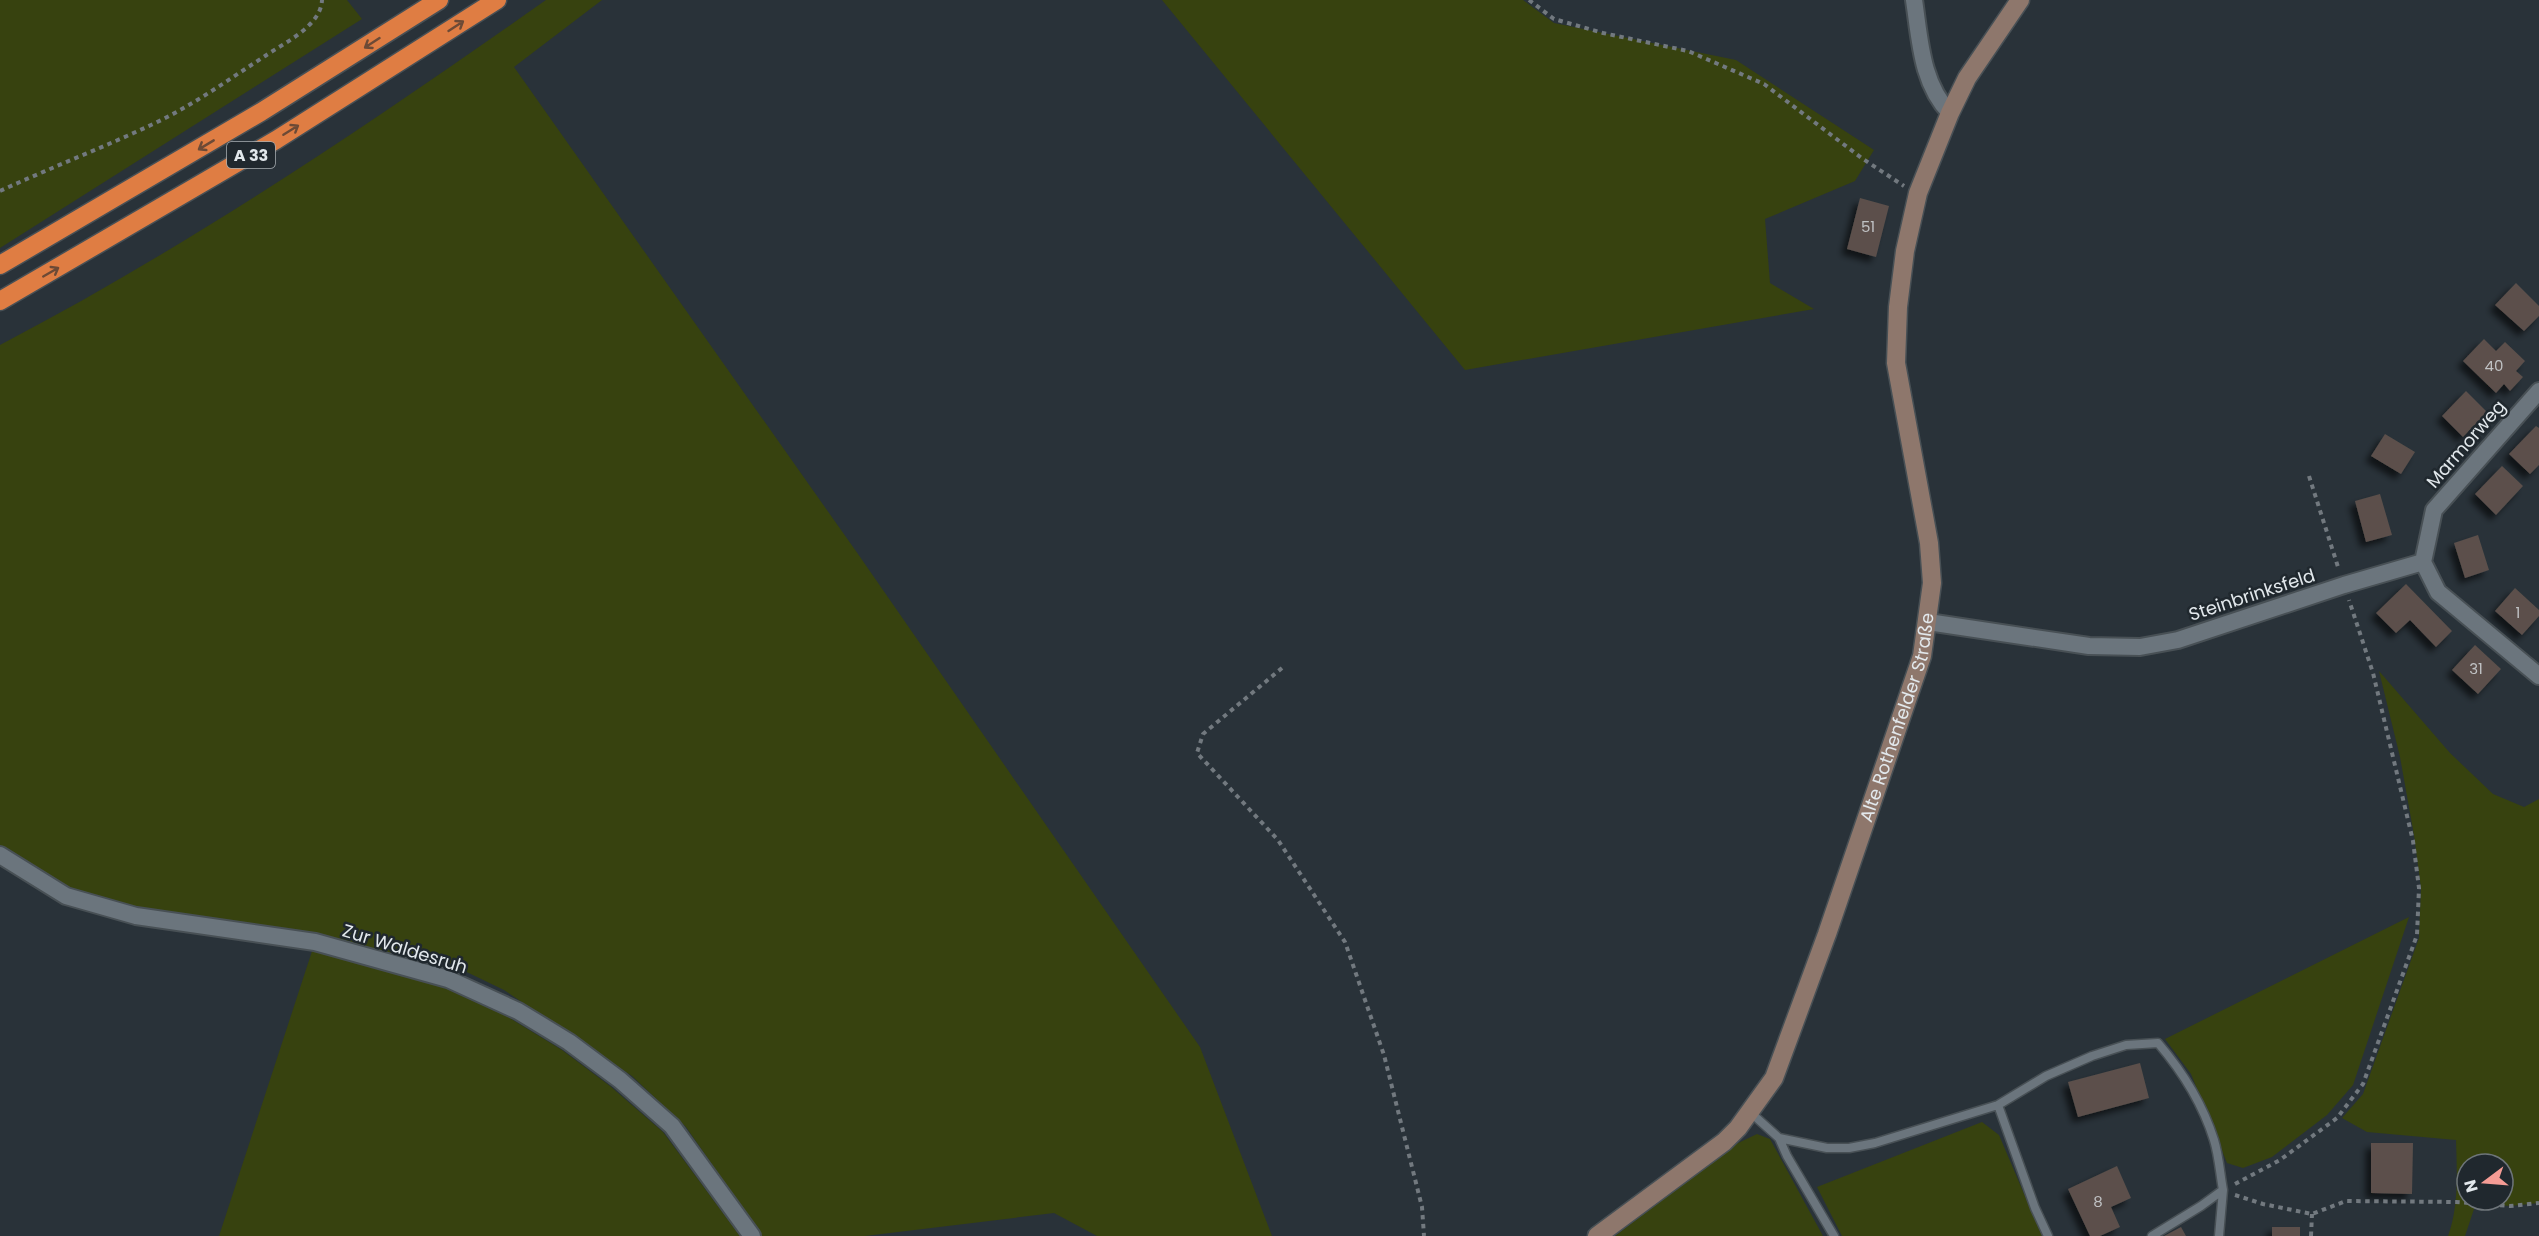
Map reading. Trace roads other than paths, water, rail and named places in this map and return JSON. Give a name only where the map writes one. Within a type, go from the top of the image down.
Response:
[{"type":"highway","name":"A 33","points":[[0,265],[261,112],[439,0]]},
{"type":"highway","name":"A 33","points":[[0,301],[276,140],[497,0]]},
{"type":"street","points":[[1914,0],[1926,74],[1939,102],[1950,113]]},
{"type":"street","name":"Alte Rothenfelder Straße","points":[[1597,1236],[1724,1142],[1750,1112],[1774,1078],[1827,934],[1922,656],[1928,622],[1932,583],[1930,563],[1896,363],[1898,307],[1905,251],[1918,193],[1950,113],[1967,78],[2020,0]]},
{"type":"street","name":"Marmorweg","points":[[2423,562],[2434,510],[2539,391]]},
{"type":"street","points":[[2423,562],[2438,592],[2539,676]]},
{"type":"street","name":"Steinbrinksfeld","points":[[1928,622],[2089,646],[2140,648],[2178,640],[2344,585],[2423,562]]},
{"type":"street","name":"Zur Waldesruh","points":[[0,855],[66,896],[136,916],[315,942],[448,979],[518,1011],[586,1054],[620,1080],[672,1126],[752,1236]]},
{"type":"lane","points":[[1779,1138],[1827,1148],[1849,1148],[1875,1143],[1998,1105],[2046,1076],[2092,1056],[2126,1044],[2158,1043],[2175,1063],[2193,1092],[2214,1140],[2223,1190],[2219,1236]]},
{"type":"lane","points":[[1998,1105],[2035,1208],[2048,1236]]},
{"type":"lane","points":[[1750,1112],[1779,1138],[1787,1156],[1834,1236]]},
{"type":"lane","points":[[2152,1236],[2202,1206],[2223,1190]]}]
